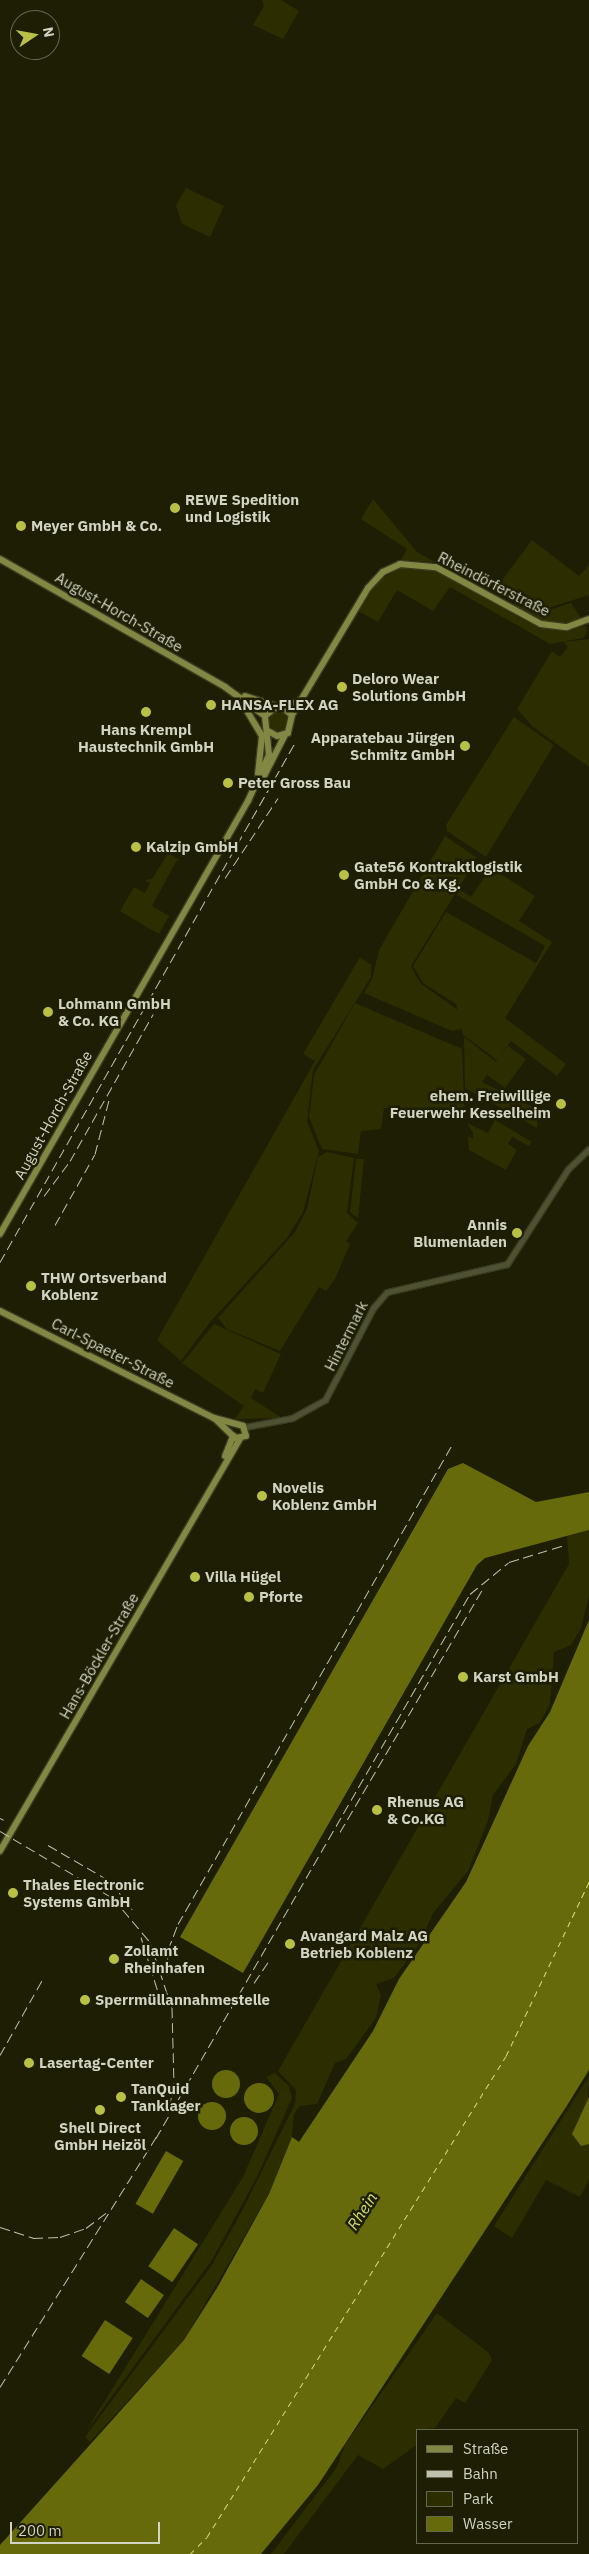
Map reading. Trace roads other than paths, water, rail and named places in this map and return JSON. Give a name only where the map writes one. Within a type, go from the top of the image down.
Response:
[{"type":"main road","name":"August-Horch-Straße","points":[[0,559],[225,687],[265,716],[269,755],[248,801]]},
{"type":"main road","name":"Rheindörferstraße","points":[[292,715],[306,695],[368,588],[383,572],[400,564],[436,567],[541,624],[576,625],[589,619]]},
{"type":"main road","name":"August-Horch-Straße","points":[[0,1234],[248,801],[268,772],[285,735],[292,726],[292,715],[279,707],[225,687]]},
{"type":"main road","points":[[225,687],[244,703],[259,727],[263,745],[256,783]]},
{"type":"main road","points":[[265,716],[279,707],[306,695]]},
{"type":"main road","points":[[268,731],[285,735]]},
{"type":"main road","name":"Carl-Spaeter-Straße","points":[[0,1311],[214,1418],[245,1427]]},
{"type":"main road","name":"Carl-Spaeter-Straße","points":[[214,1418],[240,1440]]},
{"type":"main road","points":[[232,1433],[237,1424]]},
{"type":"main road","points":[[240,1440],[246,1434],[245,1427]]},
{"type":"main road","name":"Hans-Böckler-Straße","points":[[218,1471],[232,1433]]},
{"type":"main road","name":"Hans-Böckler-Straße","points":[[0,1852],[218,1471],[240,1440]]},
{"type":"street","name":"Hintermark","points":[[245,1427],[292,1418],[316,1407],[334,1388],[373,1308],[387,1292],[405,1284],[475,1275],[508,1264],[568,1169],[589,1149]]},
{"type":"water","points":[[463,1463],[536,1502],[589,1492],[589,1530],[485,1558],[477,1565],[243,1973],[180,1937],[448,1469]]},
{"type":"water","name":"Rhein","points":[[589,1620],[589,2070],[568,2104],[318,2485],[261,2554],[0,2554],[0,2545],[184,2340],[217,2288],[269,2194],[292,2137],[299,2142],[373,2031],[399,1979],[466,1882],[528,1746],[550,1712]]},
{"type":"water","points":[[226,2070],[236,2074],[240,2084],[236,2094],[226,2098],[216,2094],[212,2084],[216,2074]]},
{"type":"water","points":[[259,2083],[269,2088],[274,2098],[269,2108],[259,2113],[249,2108],[244,2098],[249,2088]]},
{"type":"water","points":[[589,2097],[589,2144],[581,2146],[572,2134]]},
{"type":"water","points":[[212,2102],[222,2106],[226,2116],[222,2126],[212,2130],[202,2126],[198,2116],[202,2106]]},
{"type":"water","points":[[244,2117],[254,2121],[258,2131],[254,2141],[244,2145],[234,2141],[230,2131],[234,2121]]},
{"type":"water","points":[[166,2151],[183,2161],[153,2214],[136,2204]]},
{"type":"water","points":[[174,2228],[198,2244],[172,2282],[148,2266]]},
{"type":"water","points":[[141,2279],[164,2295],[148,2318],[125,2302]]},
{"type":"water","points":[[105,2320],[133,2338],[109,2374],[82,2356]]},
{"type":"railway","points":[[0,1262],[296,741]]},
{"type":"railway","points":[[225,878],[278,798]]},
{"type":"railway","points":[[44,1196],[70,1161],[153,1014]]},
{"type":"railway","points":[[55,1225],[95,1154],[109,1100]]},
{"type":"railway","points":[[167,1975],[168,1950],[178,1924],[452,1445]]},
{"type":"railway","points":[[156,2138],[470,1594],[509,1562],[565,1545]]},
{"type":"railway","points":[[340,1832],[483,1588]]},
{"type":"railway","points":[[0,1818],[4,1820]]},
{"type":"railway","points":[[0,1831],[113,1898],[150,1942],[172,2008],[174,2083],[168,2113]]},
{"type":"railway","points":[[48,1845],[110,1881],[132,1909]]},
{"type":"railway","points":[[141,1937],[158,1992]]},
{"type":"railway","points":[[254,1983],[268,1962]]},
{"type":"railway","points":[[0,2055],[44,1977]]},
{"type":"railway","points":[[0,2387],[159,2133]]},
{"type":"railway","points":[[0,2227],[33,2238],[60,2237],[86,2228],[106,2213]]},
{"type":"place","name":"REWE Spedition und Logistik","points":[[175,508]]},
{"type":"place","name":"Meyer GmbH & Co.","points":[[21,526]]},
{"type":"place","name":"Deloro Wear Solutions GmbH","points":[[342,687]]},
{"type":"place","name":"HANSA-FLEX AG","points":[[211,705]]},
{"type":"place","name":"Hans Krempl Haustechnik GmbH","points":[[146,712]]},
{"type":"place","name":"Apparatebau Jürgen Schmitz GmbH","points":[[465,746]]},
{"type":"place","name":"Peter Gross Bau","points":[[228,783]]},
{"type":"place","name":"Kalzip GmbH","points":[[136,847]]},
{"type":"place","name":"Gate56 Kontraktlogistik GmbH Co & Kg.","points":[[344,875]]},
{"type":"place","name":"Lohmann GmbH & Co. KG","points":[[48,1012]]},
{"type":"place","name":"ehem. Freiwillige Feuerwehr Kesselheim","points":[[561,1104]]},
{"type":"place","name":"Annis Blumenladen","points":[[517,1233]]},
{"type":"place","name":"THW Ortsverband Koblenz","points":[[31,1286]]},
{"type":"place","name":"Novelis Koblenz GmbH","points":[[262,1496]]},
{"type":"place","name":"Villa Hügel","points":[[195,1577]]},
{"type":"place","name":"Pforte","points":[[249,1597]]},
{"type":"place","name":"Karst GmbH","points":[[463,1677]]},
{"type":"place","name":"Rhenus AG & Co.KG","points":[[377,1810]]},
{"type":"place","name":"Thales Electronic Systems GmbH","points":[[13,1893]]},
{"type":"place","name":"Avangard Malz AG Betrieb Koblenz","points":[[290,1944]]},
{"type":"place","name":"Zollamt Rheinhafen","points":[[114,1959]]},
{"type":"place","name":"Sperrmüllannahmestelle","points":[[85,2000]]},
{"type":"place","name":"Lasertag-Center","points":[[29,2063]]},
{"type":"place","name":"TanQuid Tanklager","points":[[121,2097]]},
{"type":"place","name":"Shell Direct GmbH Heizöl","points":[[100,2110]]}]
